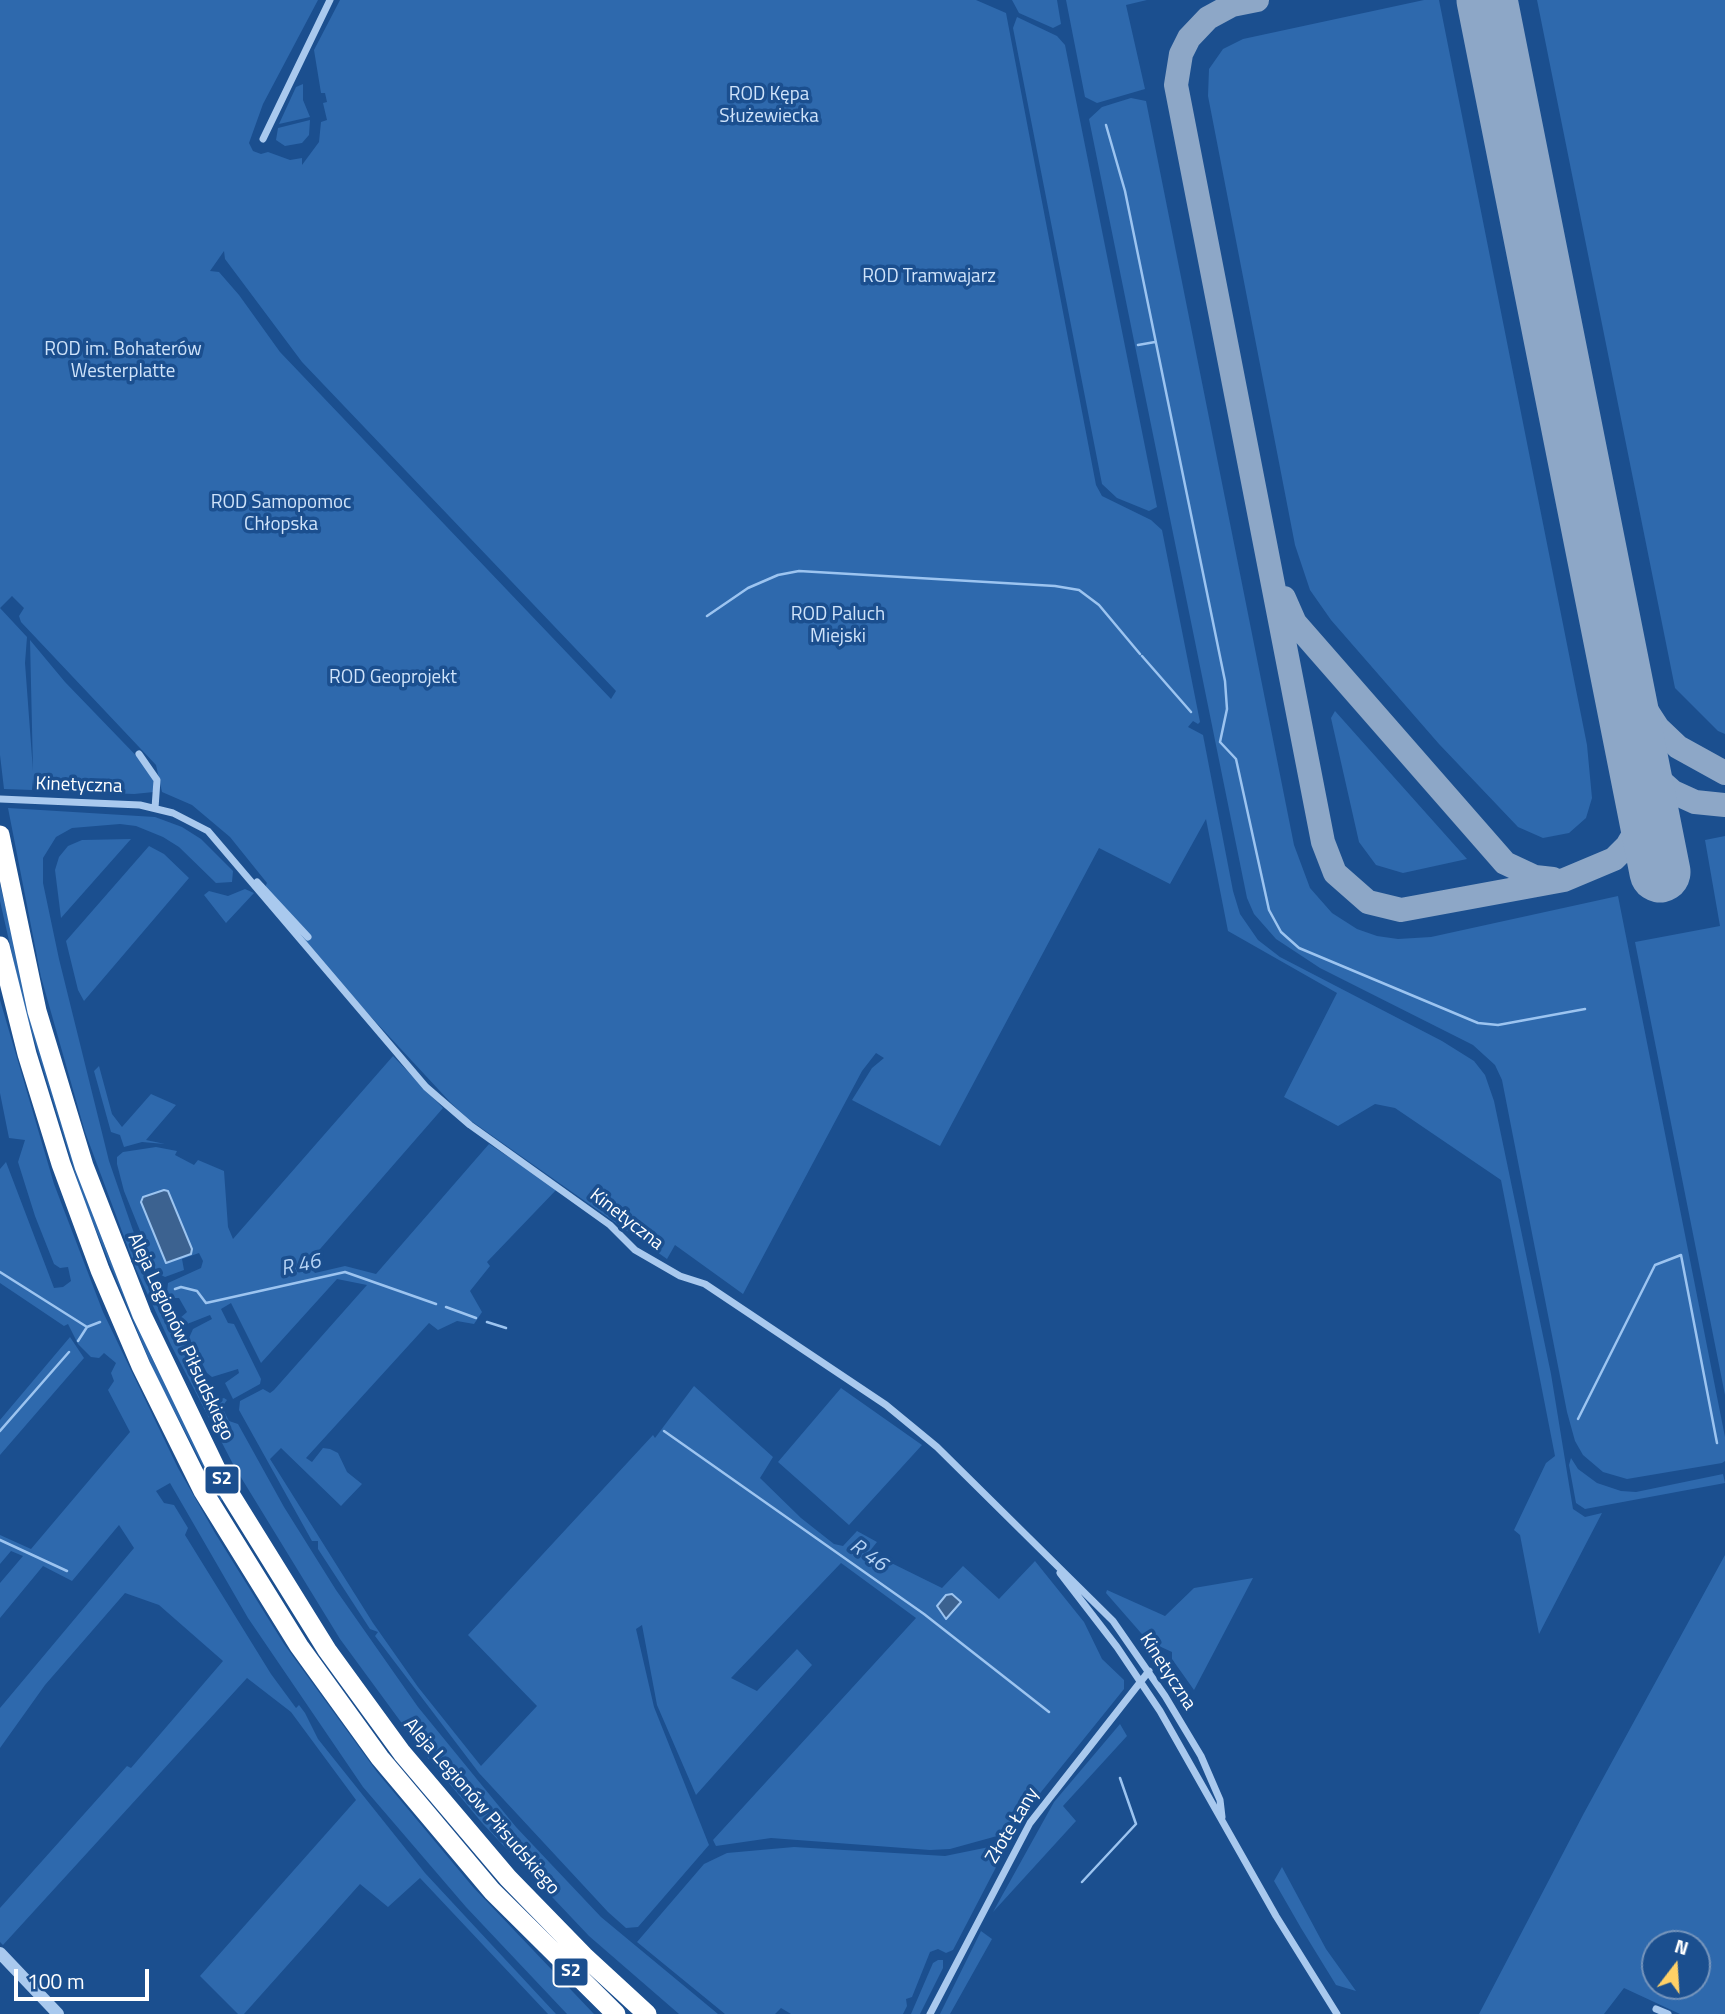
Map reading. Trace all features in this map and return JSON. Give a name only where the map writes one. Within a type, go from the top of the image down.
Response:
[{"type":"highway","name":"Aleja Legionów Piłsudskiego","points":[[0,835],[37,1011],[84,1166],[142,1315],[222,1481],[327,1650],[417,1772],[544,1916],[647,2014]]},
{"type":"highway","name":"S2","points":[[0,946],[27,1054],[61,1164],[95,1258],[141,1366],[203,1491],[299,1646],[380,1758],[492,1891],[616,2014]]},
{"type":"street","points":[[263,139],[330,0]]},
{"type":"street","name":"Kinetyczna","points":[[139,754],[157,780],[155,808]]},
{"type":"street","name":"Kinetyczna","points":[[0,799],[155,808],[173,813],[208,831],[308,937]]},
{"type":"street","name":"Kinetyczna","points":[[224,847],[282,920],[442,1102],[610,1225],[635,1250],[680,1276],[705,1284],[904,1418],[937,1447],[1098,1604],[1149,1671],[1209,1772],[1220,1800],[1222,1817]]},
{"type":"street","name":"Kinetyczna","points":[[1054,1564],[1141,1683],[1222,1817],[1276,1916],[1337,2014]]},
{"type":"street","name":"Złote Łany","points":[[930,2014],[1030,1823],[1149,1671]]},
{"type":"street","points":[[0,1953],[58,2014]]},
{"type":"street","points":[[1656,2009],[1668,2014]]},
{"type":"green space","points":[[0,0],[318,0],[263,104],[249,143],[253,151],[261,154],[268,152],[290,160],[302,158],[302,165],[319,142],[321,122],[327,120],[323,103],[327,102],[325,93],[321,93],[314,50],[340,0],[976,0],[1006,13],[1096,485],[1102,496],[1151,520],[1162,530],[1200,722],[1198,724],[1193,721],[1188,727],[1203,735],[1233,891],[1240,914],[1258,940],[1280,957],[1442,1041],[1474,1061],[1485,1075],[1494,1101],[1551,1374],[1573,1509],[1585,1517],[1602,1513],[1539,1634],[1520,1535],[1514,1530],[1546,1463],[1555,1456],[1501,1180],[1395,1108],[1375,1104],[1338,1126],[1284,1097],[1337,993],[1228,931],[1206,819],[1170,884],[1099,848],[940,1146],[852,1100],[872,1068],[884,1058],[876,1053],[862,1071],[743,1294],[675,1245],[667,1259],[467,1118],[347,991],[263,891],[267,883],[230,837],[192,805],[162,792],[156,765],[21,622],[19,616],[24,608],[12,596],[0,608]],"holes":[[[224,251],[225,259],[302,362],[616,691],[611,699],[280,352],[239,295],[219,272],[210,271]]]},
{"type":"green space","points":[[1012,0],[1057,0],[1061,24],[1053,28],[1019,13]]},
{"type":"green space","points":[[1066,0],[1147,0],[1126,5],[1145,89],[1097,103],[1085,97]]},
{"type":"green space","points":[[1424,0],[1439,0],[1587,745],[1592,798],[1586,818],[1569,833],[1543,838],[1518,827],[1439,744],[1331,620],[1310,590],[1295,545],[1208,96],[1209,69],[1223,49],[1243,39]]},
{"type":"green space","points":[[1537,0],[1725,0],[1725,734],[1718,731],[1675,688]]},
{"type":"green space","points":[[1017,17],[1057,36],[1065,45],[1157,507],[1149,511],[1117,498],[1102,484],[1013,28]]},
{"type":"green space","points":[[303,84],[303,100],[310,117],[279,124],[296,87]]},
{"type":"green space","points":[[1131,98],[1146,101],[1294,845],[1310,888],[1332,913],[1357,929],[1398,939],[1431,937],[1618,896],[1725,1437],[1725,1461],[1722,1463],[1627,1479],[1603,1472],[1583,1455],[1575,1441],[1567,1412],[1502,1080],[1495,1065],[1473,1045],[1320,968],[1276,939],[1254,914],[1247,898],[1089,119],[1102,107]]},
{"type":"green space","points":[[310,120],[309,135],[302,143],[285,146],[276,140],[278,128]]},
{"type":"green space","points":[[0,608],[27,637],[25,663],[33,771],[30,640],[65,682],[148,768],[153,778],[154,792],[134,794],[34,790],[33,779],[32,790],[4,789],[0,755]]},
{"type":"green space","points":[[1335,711],[1467,859],[1403,873],[1376,865],[1359,842],[1331,718]]},
{"type":"green space","points":[[8,808],[155,817],[182,827],[201,839],[233,871],[232,882],[216,883],[179,847],[163,837],[136,826],[120,824],[72,828],[56,837],[43,858],[43,883],[59,959],[109,1161],[145,1265],[215,1401],[224,1398],[227,1400],[222,1407],[229,1421],[238,1424],[284,1507],[336,1590],[418,1707],[516,1827],[601,1917],[718,2014],[679,2014],[589,1936],[483,1824],[423,1752],[340,1639],[234,1466],[171,1345],[136,1269],[85,1132],[41,977]]},
{"type":"green space","points":[[1725,836],[1725,1395],[1635,942],[1720,926],[1705,840]]},
{"type":"green space","points":[[131,839],[61,918],[55,870],[59,857],[68,846],[82,840]]},
{"type":"green space","points":[[149,846],[164,854],[189,878],[84,1001],[78,990],[66,941]]},
{"type":"green space","points":[[0,884],[36,1037],[78,1175],[152,1358],[223,1498],[221,1501],[154,1372],[82,1196],[24,1007],[0,901]]},
{"type":"green space","points":[[245,889],[254,893],[226,923],[204,895],[209,891],[228,896]]},
{"type":"green space","points":[[0,1000],[54,1184],[103,1312],[178,1468],[215,1533],[284,1644],[377,1772],[473,1887],[594,2014],[567,2014],[466,1907],[363,1787],[248,1618],[170,1483],[156,1491],[164,1503],[174,1505],[188,1528],[185,1535],[271,1674],[296,1708],[299,1705],[305,1713],[318,1739],[425,1873],[556,2014],[548,2014],[420,1878],[388,1907],[360,1884],[244,2014],[238,2014],[200,1976],[356,1800],[291,1712],[247,1678],[3,1945],[0,1942],[0,1908],[127,1766],[131,1768],[223,1661],[159,1605],[125,1593],[45,1685],[0,1748],[0,1708],[134,1548],[119,1525],[72,1581],[43,1566],[0,1618],[0,1583],[23,1556],[11,1551],[0,1564],[0,1535],[31,1549],[130,1432],[108,1390],[114,1381],[111,1373],[116,1363],[104,1353],[99,1358],[91,1357],[78,1344],[68,1324],[64,1326],[0,1283],[0,1169],[6,1162],[54,1288],[63,1287],[71,1281],[68,1267],[60,1268],[54,1264],[35,1216],[18,1162],[25,1140],[9,1138],[0,1093]]},
{"type":"green space","points":[[393,1056],[443,1108],[307,1264],[315,1273],[345,1266],[376,1274],[489,1144],[557,1189],[487,1262],[490,1266],[470,1291],[482,1312],[474,1324],[457,1321],[438,1330],[429,1323],[306,1458],[312,1462],[323,1448],[330,1449],[338,1453],[347,1472],[362,1484],[341,1506],[281,1448],[270,1459],[373,1623],[418,1687],[481,1766],[537,1706],[468,1635],[653,1435],[655,1438],[694,1386],[773,1457],[760,1478],[801,1518],[834,1544],[843,1546],[857,1531],[877,1542],[869,1552],[942,1588],[963,1566],[999,1599],[1035,1561],[1084,1622],[1102,1659],[1124,1680],[1124,1689],[1008,1833],[950,1849],[930,1850],[771,1838],[716,1846],[713,1840],[916,1618],[841,1563],[731,1678],[757,1691],[797,1649],[812,1665],[696,1795],[657,1705],[642,1625],[636,1629],[654,1707],[709,1845],[638,1927],[626,1928],[608,1912],[479,1773],[375,1636],[378,1632],[370,1629],[318,1549],[318,1541],[312,1541],[239,1410],[240,1401],[263,1389],[270,1393],[274,1390],[367,1285],[337,1279],[261,1363],[231,1303],[221,1309],[228,1323],[234,1324],[261,1379],[260,1384],[233,1399],[225,1383],[239,1373],[238,1369],[212,1377],[207,1373],[189,1338],[193,1329],[212,1319],[210,1315],[182,1326],[179,1319],[187,1312],[179,1298],[172,1298],[167,1292],[168,1283],[201,1268],[203,1261],[199,1253],[182,1259],[184,1270],[165,1277],[157,1273],[124,1191],[117,1164],[117,1157],[123,1152],[156,1147],[177,1151],[175,1155],[194,1165],[198,1160],[224,1171],[228,1227],[233,1239]]},
{"type":"green space","points":[[99,1066],[112,1114],[122,1127],[151,1094],[176,1105],[146,1140],[165,1144],[142,1142],[124,1147],[120,1135],[111,1132],[94,1071]]},
{"type":"green space","points":[[70,1337],[84,1358],[0,1455],[0,1420]]},
{"type":"green space","points":[[841,1388],[922,1445],[849,1525],[778,1462]]},
{"type":"green space","points":[[1571,1458],[1578,1469],[1597,1483],[1621,1491],[1636,1492],[1723,1474],[1725,1483],[1585,1509],[1576,1503],[1569,1465]]},
{"type":"green space","points":[[1725,1555],[1725,2014],[1680,2014],[1650,2000],[1711,2000],[1711,1930],[1641,1930],[1641,1996],[1624,1988],[1604,2014],[1479,2014],[1584,1813]]},
{"type":"green space","points":[[1253,1578],[1194,1690],[1172,1659],[1172,1652],[1148,1641],[1106,1593],[1107,1590],[1165,1616],[1194,1588]]},
{"type":"green space","points":[[1120,1724],[1127,1736],[1063,1806],[1076,1821],[993,1912],[1054,1802]]},
{"type":"green space","points":[[999,1845],[1006,1848],[953,1950],[946,1953],[938,1949],[930,1952],[912,1997],[906,1999],[907,2006],[903,2014],[791,2014],[781,2008],[775,2014],[725,2014],[637,1942],[704,1864],[727,1853],[794,1847],[945,1856]]},
{"type":"green space","points":[[1282,1867],[1326,1949],[1356,1991],[1336,1985],[1301,1928],[1274,1881]]},
{"type":"green space","points":[[981,1931],[992,1939],[950,2014],[940,2014]]},
{"type":"green space","points":[[943,1960],[943,1968],[920,2014],[911,2014],[933,1963]]},
{"type":"shaded area","points":[[168,1191],[192,1249],[191,1254],[166,1263],[141,1202],[143,1197]]},
{"type":"shaded area","points":[[952,1594],[961,1602],[946,1619],[937,1606],[946,1595]]},
{"type":"waterway","points":[[1106,125],[1125,191],[1225,681],[1227,709],[1220,742],[1236,759],[1269,910],[1281,932],[1299,948],[1478,1023],[1498,1025],[1585,1009]]},
{"type":"waterway","points":[[1138,345],[1155,342]]},
{"type":"waterway","points":[[707,616],[748,588],[778,575],[799,571],[1055,586],[1079,590],[1099,605],[1140,654]]},
{"type":"waterway","points":[[1142,656],[1191,712]]},
{"type":"waterway","points":[[1578,1419],[1655,1265],[1681,1255],[1717,1443]]},
{"type":"waterway","name":"R 46","points":[[0,1272],[87,1327]]},
{"type":"waterway","name":"R 46","points":[[175,1289],[181,1287],[197,1291],[206,1303],[345,1272],[436,1304]]},
{"type":"waterway","name":"R 46","points":[[446,1307],[476,1318]]},
{"type":"waterway","name":"R 46","points":[[87,1327],[100,1322]]},
{"type":"waterway","name":"R 46","points":[[487,1322],[506,1328]]},
{"type":"waterway","points":[[78,1341],[87,1327]]},
{"type":"waterway","points":[[0,1431],[69,1352]]},
{"type":"waterway","name":"R 46","points":[[664,1431],[924,1614],[1049,1712]]},
{"type":"waterway","points":[[0,1540],[67,1571]]},
{"type":"waterway","points":[[1082,1882],[1136,1824],[1120,1778]]},
{"type":"taxiway","points":[[1257,0],[1232,5],[1208,18],[1189,38],[1181,54],[1176,85],[1323,842],[1335,873],[1368,902],[1401,910],[1564,880],[1614,859],[1627,846],[1641,822],[1646,799]]},
{"type":"taxiway","points":[[1284,598],[1295,623],[1505,863],[1535,877],[1553,879]]},
{"type":"taxiway","points":[[1621,671],[1658,728],[1678,747],[1725,773]]},
{"type":"taxiway","points":[[1636,749],[1655,776],[1673,792],[1695,802],[1725,805]]},
{"type":"runway","points":[[1487,0],[1660,872]]},
{"type":"park label","name":"ROD Kępa Służewiecka","points":[[769,106]]},
{"type":"park label","name":"ROD Tramwajarz","points":[[929,277]]},
{"type":"park label","name":"ROD im. Bohaterów Westerplatte","points":[[123,361]]},
{"type":"park label","name":"ROD Samopomoc Chłopska","points":[[281,514]]},
{"type":"park label","name":"ROD Paluch Miejski","points":[[838,626]]},
{"type":"park label","name":"ROD Geoprojekt","points":[[393,678]]}]
